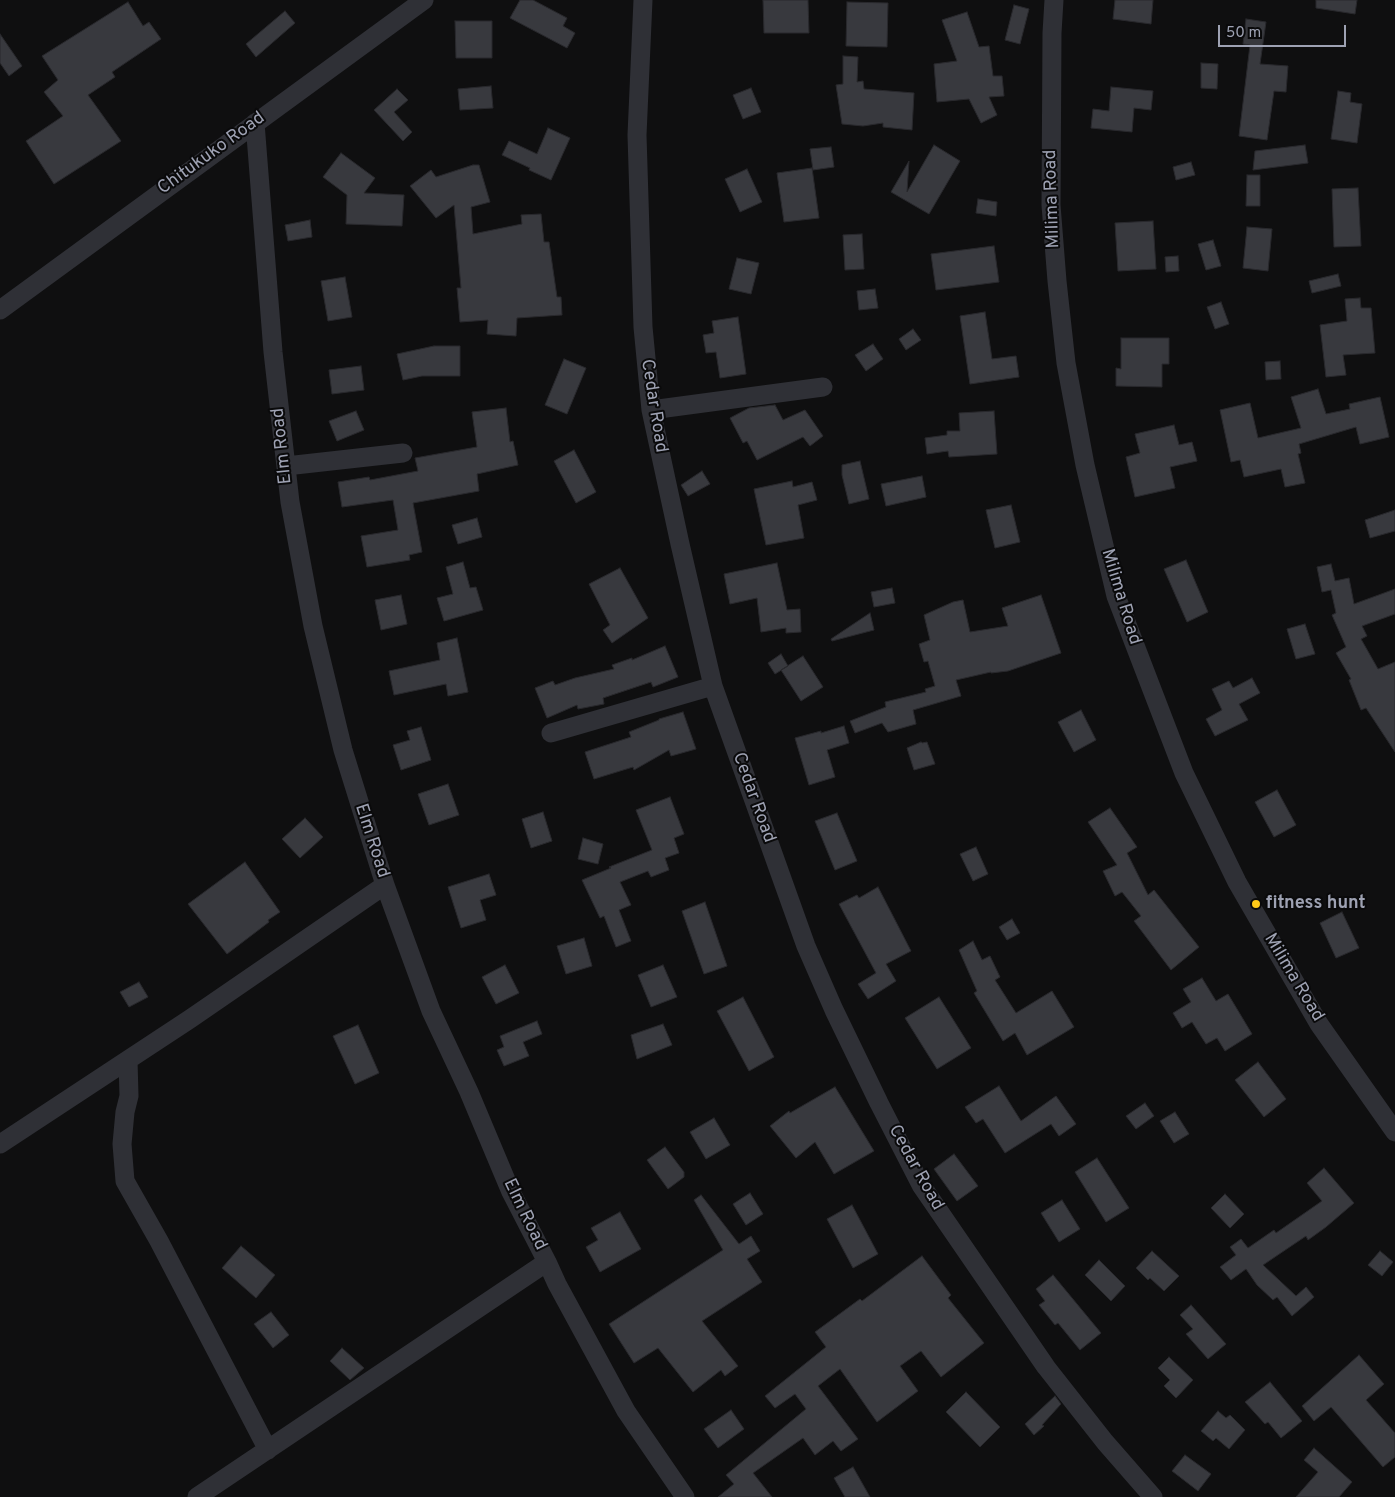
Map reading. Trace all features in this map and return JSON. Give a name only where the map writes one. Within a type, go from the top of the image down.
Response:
[{"type":"street","name":"Chitukuko Road","points":[[0,310],[424,0]]},
{"type":"street","name":"Cedar Road","points":[[643,0],[637,135],[643,327],[651,410],[713,686],[806,946],[842,1027],[921,1185],[1046,1367],[1105,1442],[1153,1497]]},
{"type":"street","name":"Milima Road","points":[[1054,0],[1052,33],[1051,205],[1057,281],[1066,364],[1085,465],[1116,596],[1184,773],[1237,882],[1319,1024],[1395,1132]]},
{"type":"street","name":"Elm Road","points":[[255,123],[273,352],[290,502],[312,626],[343,750],[386,885],[430,1011],[469,1092],[511,1192],[548,1262],[557,1284],[626,1411],[685,1497]]},
{"type":"street","points":[[651,410],[823,388]]},
{"type":"street","points":[[286,466],[403,453]]},
{"type":"street","points":[[551,733],[713,686]]},
{"type":"street","points":[[0,1144],[128,1060],[386,885]]},
{"type":"street","points":[[128,1060],[129,1096],[125,1112],[122,1144],[125,1181],[160,1241],[268,1450]]},
{"type":"street","points":[[197,1497],[548,1262]]},
{"type":"building","points":[[520,0],[533,0],[567,18],[563,26],[575,33],[567,48],[510,18]]},
{"type":"building","points":[[763,0],[808,0],[809,33],[764,33]]},
{"type":"building","points":[[1115,0],[1153,0],[1151,24],[1113,19]]},
{"type":"building","points":[[1316,0],[1357,0],[1355,14],[1316,8]]},
{"type":"building","points":[[128,2],[143,26],[149,22],[161,39],[112,72],[115,77],[88,95],[121,141],[54,184],[26,141],[63,116],[44,92],[58,80],[42,56]]},
{"type":"building","points":[[847,2],[888,3],[887,47],[846,46]]},
{"type":"building","points":[[1014,5],[1029,9],[1020,44],[1005,40]]},
{"type":"building","points":[[285,11],[295,23],[256,57],[246,44]]},
{"type":"building","points":[[967,12],[979,47],[989,46],[993,76],[1002,76],[1004,96],[989,97],[997,115],[981,123],[969,99],[937,102],[934,64],[957,61],[942,20]]},
{"type":"building","points":[[1246,19],[1266,22],[1260,64],[1288,66],[1286,92],[1274,91],[1267,140],[1239,136],[1250,45],[1243,44]]},
{"type":"building","points":[[455,21],[492,21],[492,58],[456,58]]},
{"type":"building","points":[[0,34],[22,66],[9,76],[0,63]]},
{"type":"building","points":[[843,56],[858,57],[857,82],[863,81],[864,89],[914,93],[912,130],[883,127],[883,123],[863,126],[842,124],[836,85],[843,84]]},
{"type":"building","points":[[1201,63],[1218,64],[1217,89],[1201,88]]},
{"type":"building","points":[[491,86],[493,108],[460,110],[458,89]]},
{"type":"building","points":[[1111,87],[1153,91],[1151,110],[1134,108],[1132,132],[1091,128],[1093,109],[1109,111]]},
{"type":"building","points":[[751,88],[761,112],[743,119],[733,95]]},
{"type":"building","points":[[397,89],[408,100],[394,112],[412,132],[403,141],[374,110]]},
{"type":"building","points":[[1338,91],[1351,93],[1350,102],[1362,104],[1357,143],[1331,139]]},
{"type":"building","points":[[548,128],[570,138],[551,180],[502,155],[509,141],[537,154]]},
{"type":"building","points":[[934,145],[960,161],[929,214],[891,192],[909,161],[907,192]]},
{"type":"building","points":[[1305,145],[1308,163],[1253,170],[1255,151]]},
{"type":"building","points":[[831,147],[834,167],[813,170],[810,149]]},
{"type":"building","points":[[341,153],[375,178],[364,193],[404,195],[402,226],[346,224],[347,195],[323,177]]},
{"type":"building","points":[[1191,162],[1195,175],[1176,180],[1173,167]]},
{"type":"building","points":[[473,165],[479,165],[490,202],[471,207],[473,234],[522,224],[521,215],[541,214],[544,242],[549,242],[557,297],[561,297],[562,315],[517,318],[516,336],[487,334],[488,320],[460,322],[457,288],[461,288],[454,205],[436,218],[410,186],[431,170],[436,177]]},
{"type":"building","points":[[812,168],[819,218],[784,222],[777,173]]},
{"type":"building","points":[[747,169],[762,202],[740,212],[725,179]]},
{"type":"building","points":[[1247,175],[1260,175],[1260,206],[1246,206]]},
{"type":"building","points":[[1358,188],[1361,246],[1334,247],[1332,189]]},
{"type":"building","points":[[978,199],[997,202],[996,216],[976,213]]},
{"type":"building","points":[[310,220],[312,237],[288,241],[285,225]]},
{"type":"building","points":[[1153,221],[1156,269],[1118,271],[1115,223]]},
{"type":"building","points":[[1247,227],[1272,229],[1268,271],[1243,268]]},
{"type":"building","points":[[862,234],[864,269],[845,270],[843,235]]},
{"type":"building","points":[[1213,240],[1221,266],[1206,270],[1198,244]]},
{"type":"building","points":[[994,246],[999,282],[936,290],[931,254]]},
{"type":"building","points":[[1178,256],[1179,271],[1166,272],[1165,257]]},
{"type":"building","points":[[737,258],[759,263],[751,294],[729,289]]},
{"type":"building","points":[[1338,274],[1341,286],[1312,293],[1309,281]]},
{"type":"building","points":[[345,277],[352,317],[328,321],[321,281]]},
{"type":"building","points":[[875,289],[878,308],[859,310],[857,291]]},
{"type":"building","points":[[1360,298],[1361,308],[1371,308],[1375,353],[1343,355],[1346,375],[1326,377],[1320,325],[1347,321],[1345,299]]},
{"type":"building","points":[[1221,302],[1229,324],[1215,329],[1207,307]]},
{"type":"building","points":[[985,312],[992,359],[1016,356],[1019,377],[970,384],[960,316]]},
{"type":"building","points":[[738,317],[746,374],[720,378],[716,352],[706,353],[703,335],[714,333],[712,321]]},
{"type":"building","points":[[913,329],[921,340],[906,350],[899,339]]},
{"type":"building","points":[[1121,338],[1169,338],[1169,364],[1162,364],[1162,387],[1116,386],[1116,368],[1121,369]]},
{"type":"building","points":[[873,344],[883,359],[866,371],[855,355]]},
{"type":"building","points":[[434,346],[460,346],[460,376],[422,376],[403,380],[397,354]]},
{"type":"building","points":[[564,359],[586,368],[567,414],[545,405]]},
{"type":"building","points":[[1280,361],[1281,379],[1266,380],[1265,362]]},
{"type":"building","points":[[361,366],[364,390],[332,394],[329,370]]},
{"type":"building","points":[[1318,389],[1326,414],[1350,409],[1349,404],[1380,397],[1389,437],[1360,444],[1356,427],[1299,444],[1301,453],[1298,454],[1305,483],[1285,487],[1281,469],[1244,477],[1240,460],[1231,462],[1220,410],[1250,403],[1258,438],[1301,428],[1291,397]]},
{"type":"building","points":[[775,405],[783,420],[805,410],[823,436],[810,446],[803,437],[757,460],[747,441],[743,443],[730,418],[749,408]]},
{"type":"building","points":[[506,408],[510,442],[513,441],[518,465],[477,474],[479,491],[413,503],[422,552],[409,555],[410,560],[367,567],[361,536],[398,530],[393,500],[342,507],[338,482],[369,477],[370,480],[418,471],[415,458],[477,447],[472,412]]},
{"type":"building","points":[[356,411],[364,430],[337,441],[329,421]]},
{"type":"building","points":[[994,411],[997,454],[949,457],[948,451],[927,454],[925,438],[947,435],[947,431],[960,431],[959,413]]},
{"type":"building","points":[[1174,425],[1179,445],[1192,442],[1197,461],[1170,467],[1175,488],[1135,497],[1126,457],[1140,453],[1135,434]]},
{"type":"building","points":[[574,450],[596,492],[576,503],[554,461]]},
{"type":"building","points":[[860,461],[869,499],[849,504],[842,475],[842,465]]},
{"type":"building","points":[[702,471],[710,484],[688,496],[681,485]]},
{"type":"building","points":[[922,476],[926,497],[886,506],[881,484]]},
{"type":"building","points":[[792,481],[793,487],[812,482],[817,500],[798,505],[804,538],[766,545],[754,489]]},
{"type":"building","points":[[1011,505],[1020,542],[995,548],[986,510]]},
{"type":"building","points":[[1395,510],[1395,531],[1370,538],[1365,520]]},
{"type":"building","points":[[477,518],[482,537],[458,544],[452,525]]},
{"type":"building","points":[[1186,560],[1208,612],[1187,622],[1164,569]]},
{"type":"building","points":[[463,562],[470,588],[476,587],[483,610],[444,621],[437,598],[453,594],[446,567]]},
{"type":"building","points":[[777,563],[787,610],[800,609],[801,632],[786,633],[786,628],[761,632],[757,598],[730,604],[724,574]]},
{"type":"building","points":[[1331,564],[1335,581],[1349,578],[1354,604],[1395,589],[1395,614],[1362,626],[1367,636],[1361,639],[1378,669],[1395,662],[1395,752],[1366,708],[1361,710],[1349,680],[1351,679],[1336,653],[1346,647],[1332,615],[1336,613],[1331,590],[1322,592],[1317,567]]},
{"type":"building","points":[[620,568],[648,618],[612,643],[603,630],[610,625],[589,584]]},
{"type":"building","points":[[892,588],[895,603],[874,607],[871,592]]},
{"type":"building","points":[[401,595],[407,624],[381,630],[375,600]]},
{"type":"building","points":[[1041,595],[1061,653],[1008,671],[991,672],[956,680],[961,696],[913,710],[916,724],[888,732],[882,723],[855,733],[850,721],[886,707],[885,702],[926,692],[925,689],[935,686],[928,661],[924,662],[919,644],[930,640],[924,615],[953,602],[963,600],[970,632],[1008,626],[1002,608]]},
{"type":"building","points":[[870,613],[874,630],[832,641],[831,639]]},
{"type":"building","points":[[1305,624],[1315,654],[1296,659],[1287,629]]},
{"type":"building","points":[[457,638],[468,692],[448,696],[446,684],[394,695],[389,671],[440,660],[437,643]]},
{"type":"building","points":[[665,646],[678,677],[653,687],[651,682],[603,698],[604,704],[578,709],[577,705],[547,718],[535,688],[553,681],[555,685],[575,678],[614,669],[612,665],[632,658],[632,660]]},
{"type":"building","points":[[781,654],[788,666],[775,674],[768,663]]},
{"type":"building","points":[[803,656],[823,687],[801,701],[781,670]]},
{"type":"building","points":[[1252,678],[1260,693],[1239,704],[1248,720],[1215,736],[1206,719],[1222,710],[1212,689],[1229,681],[1233,688]]},
{"type":"building","points":[[1081,710],[1096,740],[1074,752],[1058,722]]},
{"type":"building","points":[[683,712],[696,749],[671,756],[669,750],[634,770],[633,767],[594,779],[585,752],[631,737],[629,732],[659,719]]},
{"type":"building","points":[[844,726],[849,743],[827,750],[835,777],[809,785],[795,738]]},
{"type":"building","points":[[421,727],[431,760],[401,770],[393,745],[410,740],[407,731]]},
{"type":"building","points":[[921,742],[927,742],[935,764],[914,770],[907,748]]},
{"type":"building","points":[[448,784],[459,815],[429,825],[418,794]]},
{"type":"building","points":[[1277,790],[1296,825],[1274,837],[1255,802]]},
{"type":"building","points":[[670,797],[684,834],[674,838],[679,853],[665,858],[669,870],[651,877],[648,871],[620,882],[631,905],[619,910],[631,941],[616,947],[604,916],[600,918],[582,880],[652,850],[636,810]]},
{"type":"building","points":[[1110,808],[1137,847],[1127,853],[1148,895],[1154,890],[1199,947],[1171,970],[1134,921],[1141,916],[1122,892],[1115,896],[1103,871],[1117,865],[1088,822]]},
{"type":"building","points":[[543,812],[552,841],[531,848],[522,819]]},
{"type":"building","points":[[837,813],[857,861],[835,870],[815,821]]},
{"type":"building","points":[[305,818],[323,837],[300,858],[282,839]]},
{"type":"building","points":[[583,838],[603,844],[598,864],[578,859]]},
{"type":"building","points":[[976,847],[988,874],[973,881],[960,854]]},
{"type":"building","points":[[245,862],[280,912],[227,954],[188,904]]},
{"type":"building","points":[[489,874],[496,895],[480,900],[486,920],[461,928],[448,887]]},
{"type":"building","points":[[878,887],[911,951],[886,964],[896,981],[868,999],[858,984],[876,973],[839,904],[857,895],[859,898]]},
{"type":"building","points":[[705,902],[727,966],[704,974],[682,911]]},
{"type":"building","points":[[1342,912],[1359,948],[1336,958],[1320,923]]},
{"type":"building","points":[[1012,919],[1020,933],[1007,940],[999,927]]},
{"type":"building","points":[[584,938],[592,966],[566,974],[557,946]]},
{"type":"building","points":[[973,941],[982,960],[990,956],[1000,977],[995,980],[1016,1013],[1052,991],[1074,1027],[1027,1055],[1015,1033],[1003,1041],[974,993],[977,991],[959,950]]},
{"type":"building","points":[[505,965],[519,993],[496,1004],[482,977]]},
{"type":"building","points":[[663,965],[677,997],[651,1007],[638,975]]},
{"type":"building","points":[[1202,978],[1216,1001],[1228,994],[1252,1034],[1225,1051],[1217,1038],[1206,1044],[1192,1022],[1182,1028],[1173,1013],[1191,1002],[1183,989]]},
{"type":"building","points":[[139,982],[148,997],[129,1007],[120,992]]},
{"type":"building","points":[[743,997],[774,1057],[749,1071],[717,1011]]},
{"type":"building","points":[[939,997],[971,1048],[937,1069],[905,1018]]},
{"type":"building","points":[[537,1021],[542,1034],[523,1042],[529,1056],[504,1066],[497,1050],[504,1047],[500,1036]]},
{"type":"building","points":[[663,1024],[672,1045],[637,1059],[631,1035]]},
{"type":"building","points":[[358,1025],[379,1073],[355,1084],[333,1036]]},
{"type":"building","points":[[1258,1062],[1286,1099],[1264,1117],[1235,1080]]},
{"type":"building","points":[[999,1086],[1021,1121],[1056,1096],[1076,1124],[1059,1136],[1051,1124],[1005,1153],[983,1119],[976,1123],[965,1107]]},
{"type":"building","points":[[835,1087],[874,1151],[834,1174],[815,1142],[796,1158],[770,1126],[789,1111],[790,1113]]},
{"type":"building","points":[[1145,1103],[1154,1116],[1136,1129],[1126,1116]]},
{"type":"building","points":[[1175,1112],[1189,1134],[1174,1143],[1160,1121]]},
{"type":"building","points":[[714,1118],[730,1145],[706,1159],[690,1132]]},
{"type":"building","points":[[665,1147],[684,1172],[684,1177],[668,1189],[647,1160]]},
{"type":"building","points":[[954,1154],[978,1186],[957,1201],[934,1169]]},
{"type":"building","points":[[1097,1158],[1129,1208],[1106,1222],[1075,1172]]},
{"type":"building","points":[[1324,1168],[1354,1203],[1308,1240],[1306,1236],[1263,1265],[1296,1296],[1306,1287],[1314,1297],[1292,1316],[1277,1297],[1273,1300],[1257,1285],[1246,1269],[1231,1280],[1220,1267],[1236,1255],[1230,1247],[1241,1239],[1248,1248],[1274,1230],[1276,1233],[1322,1201],[1307,1183]]},
{"type":"building","points":[[750,1193],[763,1214],[746,1225],[733,1204]]},
{"type":"building","points":[[1225,1194],[1244,1214],[1230,1228],[1211,1208]]},
{"type":"building","points":[[701,1195],[739,1244],[751,1236],[760,1251],[747,1259],[762,1282],[702,1321],[738,1366],[725,1376],[721,1370],[693,1392],[658,1348],[634,1363],[609,1324],[723,1250],[694,1200]]},
{"type":"building","points":[[1062,1200],[1080,1229],[1059,1242],[1041,1213]]},
{"type":"building","points":[[852,1205],[878,1254],[853,1268],[827,1219]]},
{"type":"building","points":[[620,1212],[641,1249],[600,1272],[586,1247],[598,1240],[591,1228]]},
{"type":"building","points":[[241,1246],[275,1275],[256,1298],[222,1268]]},
{"type":"building","points":[[1152,1251],[1179,1276],[1164,1291],[1150,1278],[1148,1280],[1136,1268]]},
{"type":"building","points":[[1380,1251],[1393,1262],[1382,1276],[1368,1265]]},
{"type":"building","points":[[922,1256],[951,1295],[948,1298],[984,1343],[941,1377],[921,1351],[900,1366],[918,1391],[877,1422],[840,1369],[818,1386],[858,1439],[841,1451],[833,1441],[815,1455],[803,1438],[753,1473],[772,1497],[718,1497],[734,1484],[726,1475],[806,1409],[795,1394],[775,1408],[765,1396],[826,1347],[815,1332],[860,1299],[862,1301]]},
{"type":"building","points":[[1099,1260],[1125,1286],[1111,1301],[1085,1275]]},
{"type":"building","points":[[1053,1275],[1101,1333],[1080,1350],[1058,1323],[1055,1325],[1039,1305],[1045,1301],[1036,1289]]},
{"type":"building","points":[[1191,1305],[1226,1344],[1208,1359],[1186,1334],[1193,1329],[1180,1315]]},
{"type":"building","points":[[271,1312],[289,1335],[273,1348],[254,1324]]},
{"type":"building","points":[[342,1348],[364,1368],[350,1380],[330,1361]]},
{"type":"building","points":[[1359,1355],[1384,1384],[1366,1400],[1395,1433],[1395,1457],[1383,1467],[1331,1407],[1314,1421],[1302,1406]]},
{"type":"building","points":[[1169,1357],[1193,1380],[1176,1398],[1164,1386],[1170,1380],[1158,1368]]},
{"type":"building","points":[[1270,1382],[1302,1421],[1281,1438],[1268,1422],[1265,1424],[1245,1402]]},
{"type":"building","points":[[966,1392],[1000,1427],[980,1447],[946,1412]]},
{"type":"building","points":[[1055,1396],[1061,1404],[1042,1425],[1044,1426],[1034,1435],[1025,1424]]},
{"type":"building","points":[[731,1410],[744,1429],[718,1448],[704,1429]]},
{"type":"building","points":[[1218,1411],[1226,1418],[1230,1415],[1245,1430],[1229,1449],[1216,1438],[1213,1441],[1201,1431]]},
{"type":"building","points":[[1314,1448],[1352,1482],[1339,1497],[1296,1497],[1318,1472],[1304,1460]]},
{"type":"building","points":[[1185,1455],[1211,1474],[1198,1491],[1172,1471]]},
{"type":"building","points":[[853,1467],[870,1497],[845,1497],[834,1478]]},
{"type":"place","name":"fitness hunt","points":[[1256,904]]}]
